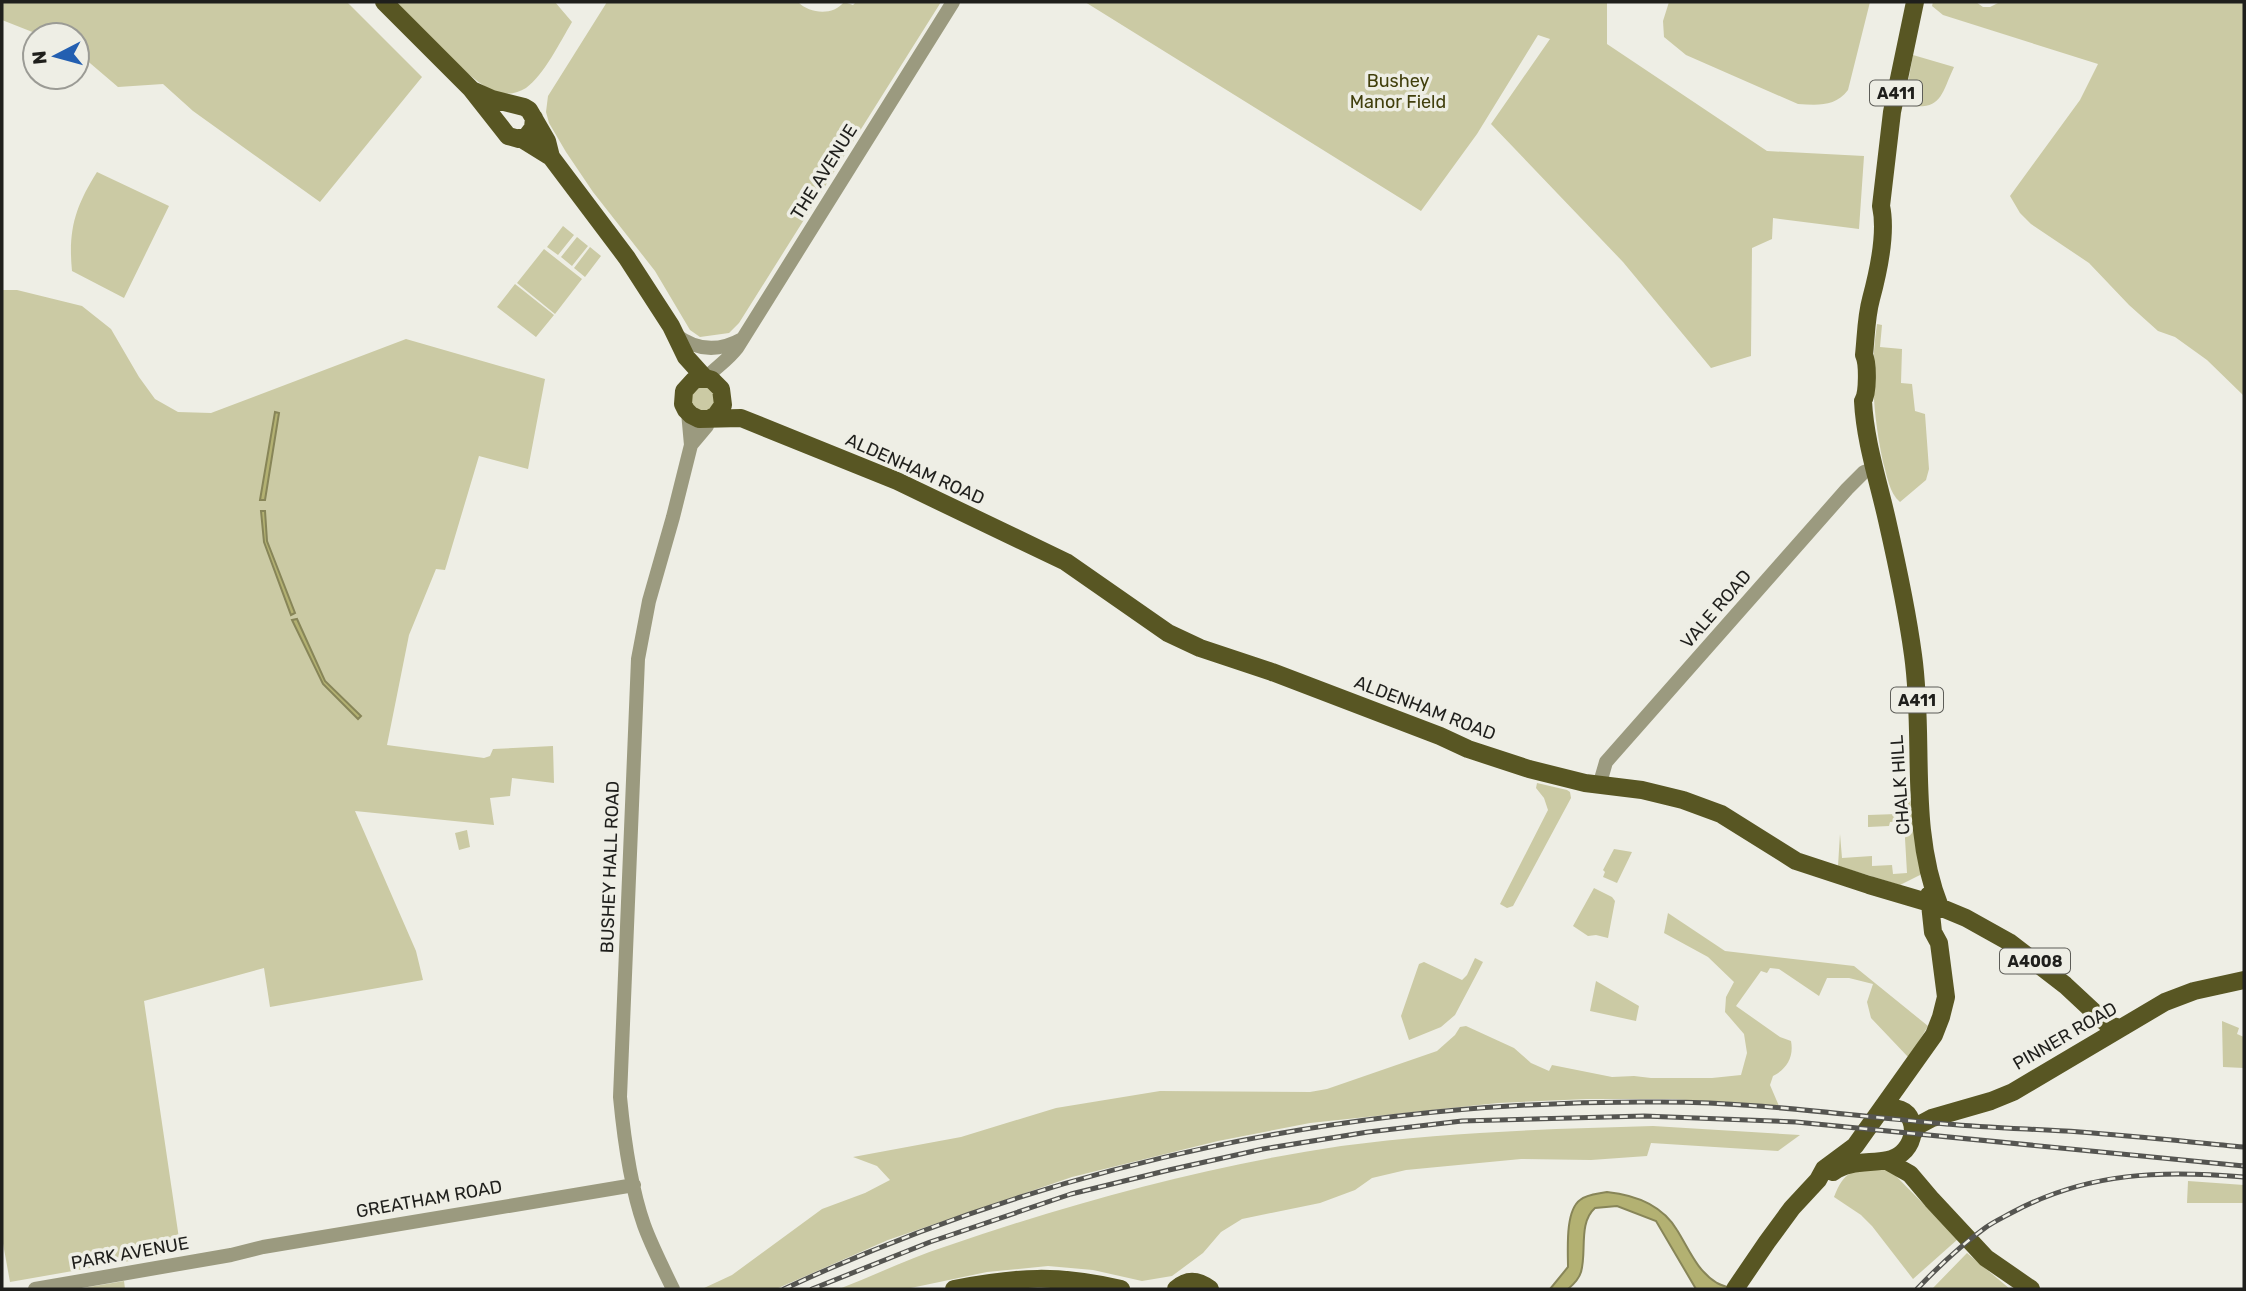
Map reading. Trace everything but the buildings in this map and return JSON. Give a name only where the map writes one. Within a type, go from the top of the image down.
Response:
[{"type":"main road","points":[[384,2],[471,89],[508,136],[522,139],[551,157],[626,258],[676,335],[687,357],[705,378]]},
{"type":"main road","name":"A411","points":[[1875,468],[1863,401],[1858,396],[1858,362],[1864,355],[1874,219],[1881,206],[1892,112],[1915,2]]},
{"type":"main road","points":[[471,89],[492,99],[527,108],[547,141],[551,157]]},
{"type":"main road","points":[[501,125],[505,111],[516,106]]},
{"type":"main road","points":[[522,139],[531,132],[534,118]]},
{"type":"main road","points":[[687,357],[683,397],[688,412],[699,419],[710,419],[723,405],[722,391]]},
{"type":"main road","points":[[686,387],[694,380],[712,380],[741,418]]},
{"type":"main road","name":"ALDENHAM ROAD","points":[[710,419],[741,418],[897,481],[1066,562],[1158,627],[1200,648],[1272,671],[1534,771],[1599,786],[1642,790],[1683,800],[1721,814],[1796,860],[1869,886],[1935,905],[1966,918],[2009,942],[2043,967],[2108,1025],[2121,1028]]},
{"type":"main road","name":"CHALK HILL","points":[[1875,468],[1888,521],[1913,656],[1917,688],[1920,806],[1935,905],[1934,932],[1939,943],[1945,989],[1945,1006],[1934,1035],[1881,1111]]},
{"type":"main road","points":[[1939,943],[1942,932],[1948,925],[1966,918]]},
{"type":"main road","name":"PINNER ROAD","points":[[1910,1141],[1919,1125],[1932,1118],[1991,1101],[2012,1091],[2176,997],[2244,980]]},
{"type":"main road","points":[[2095,1015],[2097,1042]]},
{"type":"main road","points":[[1902,1082],[1908,1102],[1918,1113],[1932,1118]]},
{"type":"main road","points":[[1735,1289],[1786,1216],[1818,1180],[1824,1169],[1846,1154],[1881,1111],[1895,1107],[1910,1116],[1910,1174]]},
{"type":"main road","points":[[1861,1137],[1862,1149],[1910,1174],[1986,1258],[2031,1289]]},
{"type":"main road","points":[[1818,1180],[1847,1165],[1897,1157],[1910,1141]]},
{"type":"main road","points":[[954,1289],[1037,1277],[1086,1281],[1121,1289]]},
{"type":"main road","points":[[1176,1289],[1189,1282],[1198,1282],[1210,1289]]},
{"type":"street","name":"THE AVENUE","points":[[705,378],[726,362],[742,339],[953,2]]},
{"type":"street","points":[[676,335],[692,345],[707,348],[728,346],[742,339]]},
{"type":"street","name":"THE AVENUE","points":[[722,391],[726,362]]},
{"type":"street","name":"BUSHEY HALL ROAD","points":[[673,1289],[643,1223],[620,1097],[640,640],[691,445],[688,412]]},
{"type":"street","name":"BUSHEY HALL ROAD","points":[[691,445],[710,419]]},
{"type":"street","name":"VALE ROAD","points":[[1599,786],[1606,762],[1847,489],[1864,472],[1875,468]]},
{"type":"street","name":"GREATHAM ROAD","points":[[231,1255],[263,1247],[634,1185]]},
{"type":"street","name":"PARK AVENUE","points":[[35,1289],[231,1255]]},
{"type":"green space","points":[[2,2],[347,2],[422,77],[320,202],[193,111],[163,84],[118,87],[91,64],[91,21],[21,21],[21,28],[2,20]]},
{"type":"green space","points":[[396,2],[555,2],[572,22],[533,82],[520,91],[503,94],[488,88],[461,67]]},
{"type":"green space","points":[[607,2],[798,2],[821,12],[834,10],[844,2],[853,5],[856,2],[941,2],[739,323],[729,333],[700,337],[690,330],[655,271],[593,192],[549,123],[546,112],[548,96]]},
{"type":"green space","name":"Bushey Manor Field","points":[[1085,2],[1607,2],[1607,44],[1767,151],[1864,156],[1859,229],[1773,218],[1772,239],[1752,248],[1751,356],[1711,368],[1623,262],[1491,124],[1550,39],[1538,35],[1477,134],[1421,211]]},
{"type":"green space","points":[[1669,2],[1870,2],[1848,90],[1838,100],[1812,105],[1798,104],[1686,55],[1664,37],[1663,21]]},
{"type":"green space","points":[[1933,2],[1976,2],[1983,7],[1990,7],[2000,2],[2244,2],[2244,396],[2207,360],[2175,337],[2158,331],[2089,263],[2031,224],[2020,213],[2010,196],[2080,100],[2098,64],[1943,15],[1932,6]]},
{"type":"green space","points":[[1913,55],[1954,67],[1942,94],[1933,104],[1904,105]]},
{"type":"green space","points":[[97,172],[169,206],[124,298],[72,271],[71,243],[75,219],[83,196]]},
{"type":"green space","points":[[563,226],[574,235],[558,255],[547,247]]},
{"type":"green space","points":[[577,237],[588,246],[572,266],[561,257]]},
{"type":"green space","points":[[590,247],[601,256],[585,277],[574,268]]},
{"type":"green space","points":[[544,249],[582,279],[555,314],[517,283]]},
{"type":"green space","points":[[515,284],[554,315],[536,337],[497,307]]},
{"type":"green space","points":[[2,290],[17,290],[82,306],[111,329],[155,399],[178,412],[211,413],[406,339],[545,379],[528,469],[479,456],[445,570],[436,569],[409,635],[387,745],[484,758],[490,756],[493,749],[553,746],[554,783],[512,778],[510,796],[490,798],[494,825],[355,811],[416,951],[423,980],[270,1007],[264,968],[144,1001],[181,1252],[10,1282],[2,1238]]},
{"type":"green space","points":[[1877,324],[1882,325],[1880,347],[1902,349],[1901,383],[1912,384],[1915,411],[1925,414],[1929,469],[1926,480],[1900,502],[1889,484],[1877,427],[1873,376]]},
{"type":"green space","points":[[703,383],[720,394],[708,414],[692,407],[690,394]]},
{"type":"green space","points":[[1537,783],[1567,790],[1571,798],[1513,906],[1507,908],[1500,904],[1548,810],[1544,798],[1536,788]]},
{"type":"green space","points":[[1909,792],[1920,875],[1900,885],[1838,866],[1840,834],[1842,858],[1872,856],[1872,866],[1892,865],[1893,874],[1907,873],[1904,821],[1890,822],[1889,826],[1868,827],[1868,815],[1897,814],[1896,793]]},
{"type":"green space","points":[[467,830],[470,847],[459,850],[455,833]]},
{"type":"green space","points":[[1614,849],[1632,852],[1617,883],[1603,877],[1603,870]]},
{"type":"green space","points":[[1594,888],[1615,901],[1608,938],[1588,936],[1573,926]]},
{"type":"green space","points":[[1668,913],[1725,951],[1854,966],[1928,1026],[1909,1058],[1871,1018],[1867,1002],[1873,984],[1849,978],[1827,978],[1819,996],[1779,969],[1770,968],[1767,973],[1761,971],[1736,1006],[1780,1037],[1791,1041],[1788,1062],[1773,1076],[1770,1085],[1779,1106],[1672,1099],[1587,1099],[1498,1103],[1310,1123],[1218,1141],[1072,1177],[888,1240],[776,1289],[702,1289],[732,1275],[822,1209],[865,1193],[890,1180],[877,1166],[853,1157],[961,1137],[1056,1108],[1160,1091],[1310,1092],[1327,1089],[1437,1051],[1460,1027],[1466,1026],[1514,1048],[1531,1063],[1549,1071],[1552,1065],[1612,1077],[1712,1078],[1741,1075],[1747,1053],[1744,1034],[1725,1012],[1726,997],[1734,982],[1708,957],[1664,933]]},
{"type":"green space","points":[[1475,958],[1483,962],[1455,1015],[1441,1027],[1409,1040],[1401,1016],[1419,964],[1424,962],[1462,980]]},
{"type":"green space","points":[[1596,981],[1639,1006],[1636,1021],[1590,1011]]},
{"type":"green space","points":[[2222,1021],[2239,1028],[2237,1034],[2244,1037],[2244,1068],[2223,1067]]},
{"type":"green space","points":[[1653,1126],[1800,1135],[1778,1151],[1651,1143],[1647,1156],[1591,1160],[1521,1159],[1406,1170],[1372,1178],[1355,1190],[1320,1203],[1242,1219],[1221,1232],[1203,1253],[1172,1276],[1142,1281],[1093,1270],[1048,1266],[987,1272],[906,1289],[839,1289],[933,1251],[995,1230],[1092,1200],[1240,1164],[1341,1146],[1419,1137]]},
{"type":"green space","points":[[1879,1167],[1891,1171],[1958,1239],[1913,1279],[1872,1226],[1834,1197],[1842,1181],[1850,1173]]},
{"type":"green space","points":[[2188,1181],[2244,1185],[2244,1203],[2187,1203]]},
{"type":"green space","points":[[1967,1253],[2010,1289],[1932,1289]]},
{"type":"green space","points":[[124,1281],[125,1289],[77,1289]]},
{"type":"shaded area","points":[[275,412],[279,413],[265,500],[260,500]]},
{"type":"shaded area","points":[[261,511],[265,511],[267,541],[295,613],[291,615],[264,542]]},
{"type":"shaded area","points":[[297,619],[325,681],[361,716],[358,719],[323,684],[292,620]]},
{"type":"shaded area","points":[[1607,1192],[1638,1199],[1664,1214],[1704,1272],[1717,1283],[1732,1289],[1696,1289],[1656,1221],[1617,1206],[1595,1208],[1590,1214],[1586,1222],[1583,1264],[1579,1277],[1568,1289],[1550,1289],[1568,1267],[1568,1231],[1575,1205],[1586,1196]]},
{"type":"railway","points":[[784,1289],[888,1244],[995,1205],[1103,1173],[1213,1146],[1324,1126],[1436,1112],[1549,1104],[1698,1103],[2244,1147]]},
{"type":"railway","points":[[812,1289],[930,1242],[1071,1194],[1263,1149],[1368,1132],[1462,1121],[1644,1116],[1796,1122],[2244,1166]]},
{"type":"railway","points":[[1917,1289],[1958,1249],[1988,1226],[2041,1199],[2069,1189],[2155,1174],[2244,1177]]}]
